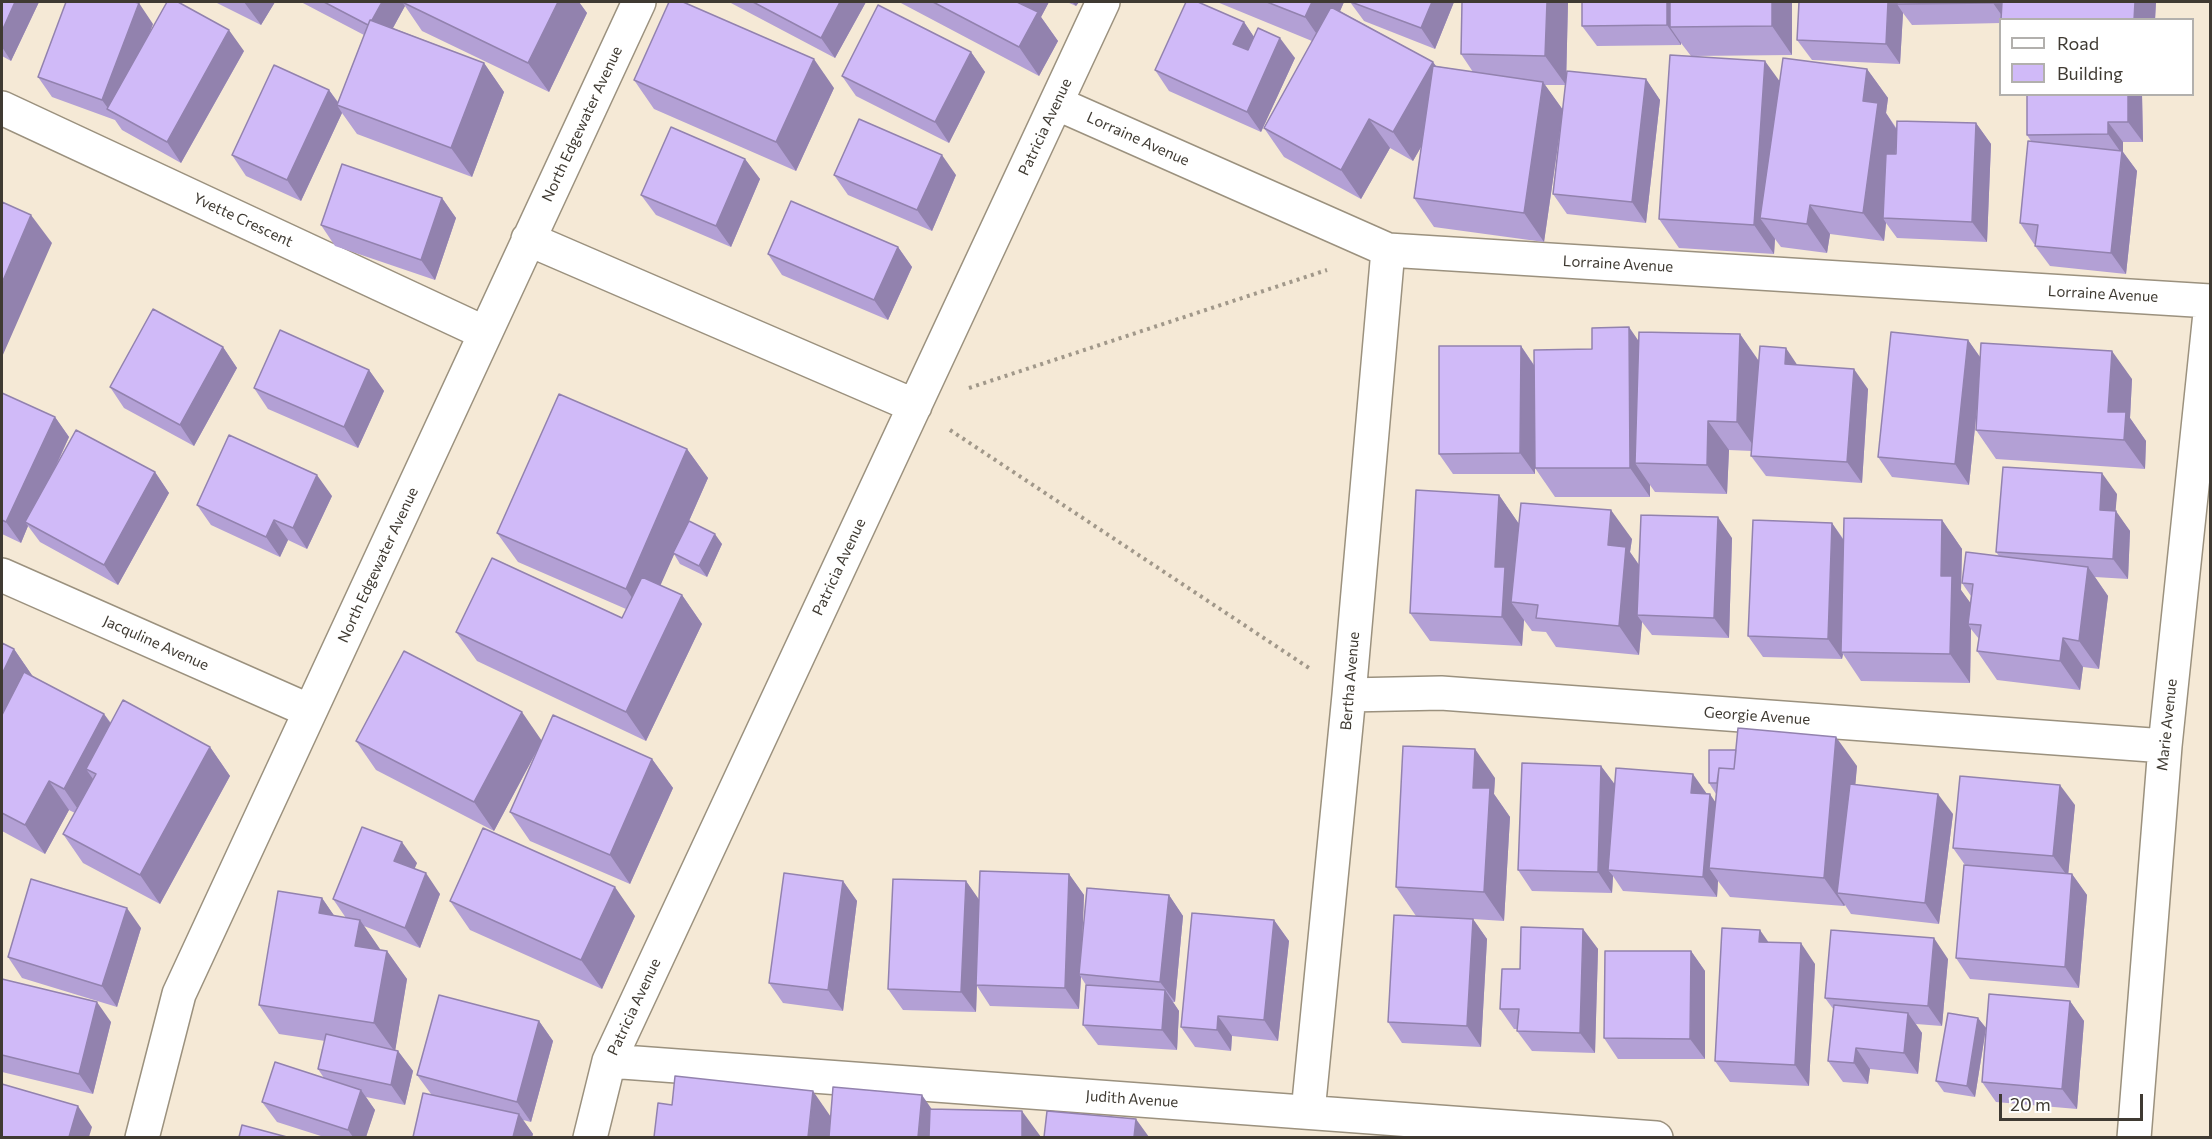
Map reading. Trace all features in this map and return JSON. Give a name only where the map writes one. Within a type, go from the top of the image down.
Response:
[{"type":"street","name":"North Edgewater Avenue","points":[[142,1137],[179,994],[639,2]]},
{"type":"street","name":"Patricia Avenue","points":[[590,1137],[609,1061],[1103,2]]},
{"type":"street","name":"Lorraine Avenue","points":[[1056,103],[1388,250],[2211,301]]},
{"type":"street","name":"Yvette Crescent","points":[[2,108],[485,333]]},
{"type":"street","points":[[528,239],[915,406]]},
{"type":"street","name":"Bertha Avenue","points":[[1308,1112],[1349,695],[1388,250]]},
{"type":"street","name":"Marie Avenue","points":[[2134,1137],[2165,746],[2211,313]]},
{"type":"street","name":"Jacquline Avenue","points":[[2,575],[310,711]]},
{"type":"street","name":"Georgie Avenue","points":[[1349,695],[1441,693],[2165,746]]},
{"type":"street","name":"Judith Avenue","points":[[609,1061],[1656,1137]]},
{"type":"path","points":[[915,406],[1388,250]]},
{"type":"path","points":[[915,406],[1349,695]]},
{"type":"building","points":[[2,2],[15,2],[2,31]]},
{"type":"building","points":[[66,2],[139,3],[102,100],[38,77]]},
{"type":"building","points":[[167,2],[178,2],[229,30],[167,142],[107,109]]},
{"type":"building","points":[[324,2],[382,2],[368,25]]},
{"type":"building","points":[[402,2],[558,2],[528,63]]},
{"type":"building","points":[[669,2],[683,2],[814,59],[776,142],[634,80]]},
{"type":"building","points":[[753,2],[840,2],[821,38]]},
{"type":"building","points":[[933,2],[1017,2],[1038,12],[1019,47]]},
{"type":"building","points":[[1186,2],[1198,2],[1244,22],[1233,44],[1248,50],[1258,28],[1280,38],[1247,112],[1155,70]]},
{"type":"building","points":[[1267,2],[1312,2],[1305,17]]},
{"type":"building","points":[[1351,2],[1432,2],[1421,28]]},
{"type":"building","points":[[1462,2],[1547,2],[1545,56],[1461,54]]},
{"type":"building","points":[[1582,2],[1667,2],[1667,25],[1582,26]]},
{"type":"building","points":[[1670,2],[1772,2],[1772,26],[1670,27]]},
{"type":"building","points":[[1799,2],[1888,2],[1886,44],[1797,40]]},
{"type":"building","points":[[1897,2],[1993,2],[1993,3],[1897,4]]},
{"type":"building","points":[[2002,2],[2135,2],[2134,18],[2001,18]]},
{"type":"building","points":[[878,5],[971,52],[935,122],[842,76]]},
{"type":"building","points":[[1331,7],[1433,62],[1393,132],[1369,119],[1341,170],[1264,128]]},
{"type":"building","points":[[370,20],[484,63],[451,148],[337,105]]},
{"type":"building","points":[[1670,55],[1765,61],[1754,225],[1659,219]]},
{"type":"building","points":[[1783,58],[1867,69],[1863,101],[1878,103],[1863,213],[1810,205],[1807,224],[1760,218]]},
{"type":"building","points":[[274,65],[329,90],[287,180],[232,155]]},
{"type":"building","points":[[1433,66],[1543,82],[1524,213],[1414,198]]},
{"type":"building","points":[[1567,71],[1646,79],[1632,202],[1553,194]]},
{"type":"building","points":[[2027,96],[2128,96],[2128,122],[2108,122],[2108,134],[2027,135]]},
{"type":"building","points":[[859,119],[942,155],[917,210],[834,175]]},
{"type":"building","points":[[1897,121],[1976,123],[1972,222],[1883,218],[1886,154],[1896,154]]},
{"type":"building","points":[[671,127],[745,159],[716,226],[641,195]]},
{"type":"building","points":[[2028,141],[2122,151],[2111,253],[2035,246],[2038,225],[2020,223]]},
{"type":"building","points":[[342,164],[442,198],[421,260],[321,225]]},
{"type":"building","points":[[791,201],[898,247],[874,300],[768,254]]},
{"type":"building","points":[[2,202],[31,215],[2,283]]},
{"type":"building","points":[[153,309],[223,347],[180,425],[110,387]]},
{"type":"building","points":[[1629,327],[1630,468],[1535,468],[1534,350],[1592,349],[1592,328]]},
{"type":"building","points":[[280,330],[369,370],[344,427],[254,388]]},
{"type":"building","points":[[1639,332],[1740,334],[1737,422],[1708,421],[1707,465],[1635,463]]},
{"type":"building","points":[[1891,332],[1968,340],[1955,464],[1878,457]]},
{"type":"building","points":[[1981,343],[2112,351],[2108,412],[2126,412],[2124,440],[1976,430]]},
{"type":"building","points":[[1439,346],[1521,346],[1520,453],[1439,454]]},
{"type":"building","points":[[1760,346],[1786,348],[1785,364],[1854,369],[1847,462],[1751,456]]},
{"type":"building","points":[[2,393],[55,417],[6,522],[2,520]]},
{"type":"building","points":[[559,394],[687,449],[626,589],[497,533]]},
{"type":"building","points":[[76,430],[155,472],[104,565],[25,522]]},
{"type":"building","points":[[229,435],[317,475],[293,528],[274,520],[266,537],[197,505]]},
{"type":"building","points":[[2003,467],[2102,473],[2100,510],[2116,511],[2113,559],[1996,552]]},
{"type":"building","points":[[1416,490],[1499,495],[1495,567],[1505,567],[1502,617],[1410,613]]},
{"type":"building","points":[[1521,503],[1611,510],[1608,545],[1626,547],[1619,626],[1536,618],[1538,605],[1511,602]]},
{"type":"building","points":[[1641,515],[1718,517],[1714,618],[1637,615]]},
{"type":"building","points":[[1844,518],[1942,520],[1941,576],[1952,576],[1950,654],[1841,652]]},
{"type":"building","points":[[1753,520],[1832,523],[1828,639],[1748,636]]},
{"type":"building","points":[[689,521],[715,534],[699,566],[673,553]]},
{"type":"building","points":[[1966,552],[2088,567],[2079,641],[2063,638],[2060,661],[1977,651],[1981,625],[1968,624],[1973,584],[1962,583]]},
{"type":"building","points":[[492,558],[622,618],[642,577],[682,595],[626,712],[456,632]]},
{"type":"building","points":[[2,643],[14,649],[2,674]]},
{"type":"building","points":[[404,651],[522,712],[474,802],[356,741]]},
{"type":"building","points":[[24,672],[104,714],[64,789],[49,781],[25,825],[2,813],[2,715]]},
{"type":"building","points":[[123,700],[210,747],[140,875],[63,834],[96,774],[86,769]]},
{"type":"building","points":[[553,715],[652,759],[610,855],[510,812]]},
{"type":"building","points":[[1738,728],[1836,737],[1824,878],[1709,868],[1719,768],[1734,769]]},
{"type":"building","points":[[1403,746],[1475,749],[1473,788],[1490,788],[1484,892],[1396,887]]},
{"type":"building","points":[[1709,750],[1736,750],[1734,769],[1719,768],[1717,783],[1709,783]]},
{"type":"building","points":[[1522,763],[1601,766],[1598,872],[1518,870]]},
{"type":"building","points":[[1616,768],[1693,774],[1691,793],[1710,794],[1703,877],[1608,870]]},
{"type":"building","points":[[1960,776],[2060,785],[2053,856],[1953,848]]},
{"type":"building","points":[[1850,784],[1938,794],[1925,903],[1837,893]]},
{"type":"building","points":[[362,827],[402,842],[394,861],[426,873],[405,928],[333,899]]},
{"type":"building","points":[[483,828],[615,887],[581,960],[450,901]]},
{"type":"building","points":[[1964,865],[2072,874],[2065,967],[1956,958]]},
{"type":"building","points":[[980,871],[1069,874],[1065,988],[976,985]]},
{"type":"building","points":[[784,873],[843,881],[828,990],[769,983]]},
{"type":"building","points":[[31,879],[127,908],[102,986],[8,957]]},
{"type":"building","points":[[893,879],[966,881],[961,992],[888,989]]},
{"type":"building","points":[[1087,888],[1169,895],[1160,982],[1079,974]]},
{"type":"building","points":[[278,891],[322,898],[319,913],[360,920],[355,946],[387,951],[374,1023],[259,1005]]},
{"type":"building","points":[[1192,913],[1274,920],[1264,1020],[1218,1016],[1217,1030],[1181,1027]]},
{"type":"building","points":[[1394,915],[1473,919],[1467,1026],[1388,1022]]},
{"type":"building","points":[[1521,927],[1583,929],[1580,1033],[1517,1031],[1519,1009],[1500,1009],[1502,969],[1520,969]]},
{"type":"building","points":[[1722,928],[1760,930],[1759,942],[1801,943],[1795,1065],[1715,1061]]},
{"type":"building","points":[[1831,930],[1934,938],[1928,1006],[1825,998]]},
{"type":"building","points":[[1605,951],[1691,951],[1690,1039],[1604,1038]]},
{"type":"building","points":[[2,979],[97,1002],[79,1074],[2,1055]]},
{"type":"building","points":[[1086,985],[1165,990],[1162,1030],[1083,1025]]},
{"type":"building","points":[[1989,994],[2070,1001],[2062,1089],[1982,1082]]},
{"type":"building","points":[[439,995],[539,1021],[517,1102],[417,1075]]},
{"type":"building","points":[[1834,1005],[1908,1013],[1904,1053],[1856,1048],[1854,1063],[1828,1061]]},
{"type":"building","points":[[1948,1013],[1978,1018],[1967,1086],[1936,1081]]},
{"type":"building","points":[[326,1034],[398,1051],[391,1085],[318,1069]]},
{"type":"building","points":[[275,1062],[361,1090],[348,1130],[262,1102]]},
{"type":"building","points":[[675,1076],[813,1091],[808,1137],[654,1137],[658,1103],[672,1105]]},
{"type":"building","points":[[2,1084],[78,1106],[69,1137],[2,1137]]},
{"type":"building","points":[[833,1087],[922,1095],[918,1137],[829,1137]]},
{"type":"building","points":[[423,1093],[519,1114],[513,1137],[413,1137]]},
{"type":"building","points":[[930,1109],[1022,1111],[1022,1137],[929,1137]]},
{"type":"building","points":[[1047,1111],[1136,1119],[1134,1137],[1044,1137]]},
{"type":"building","points":[[242,1125],[287,1137],[239,1137]]}]
